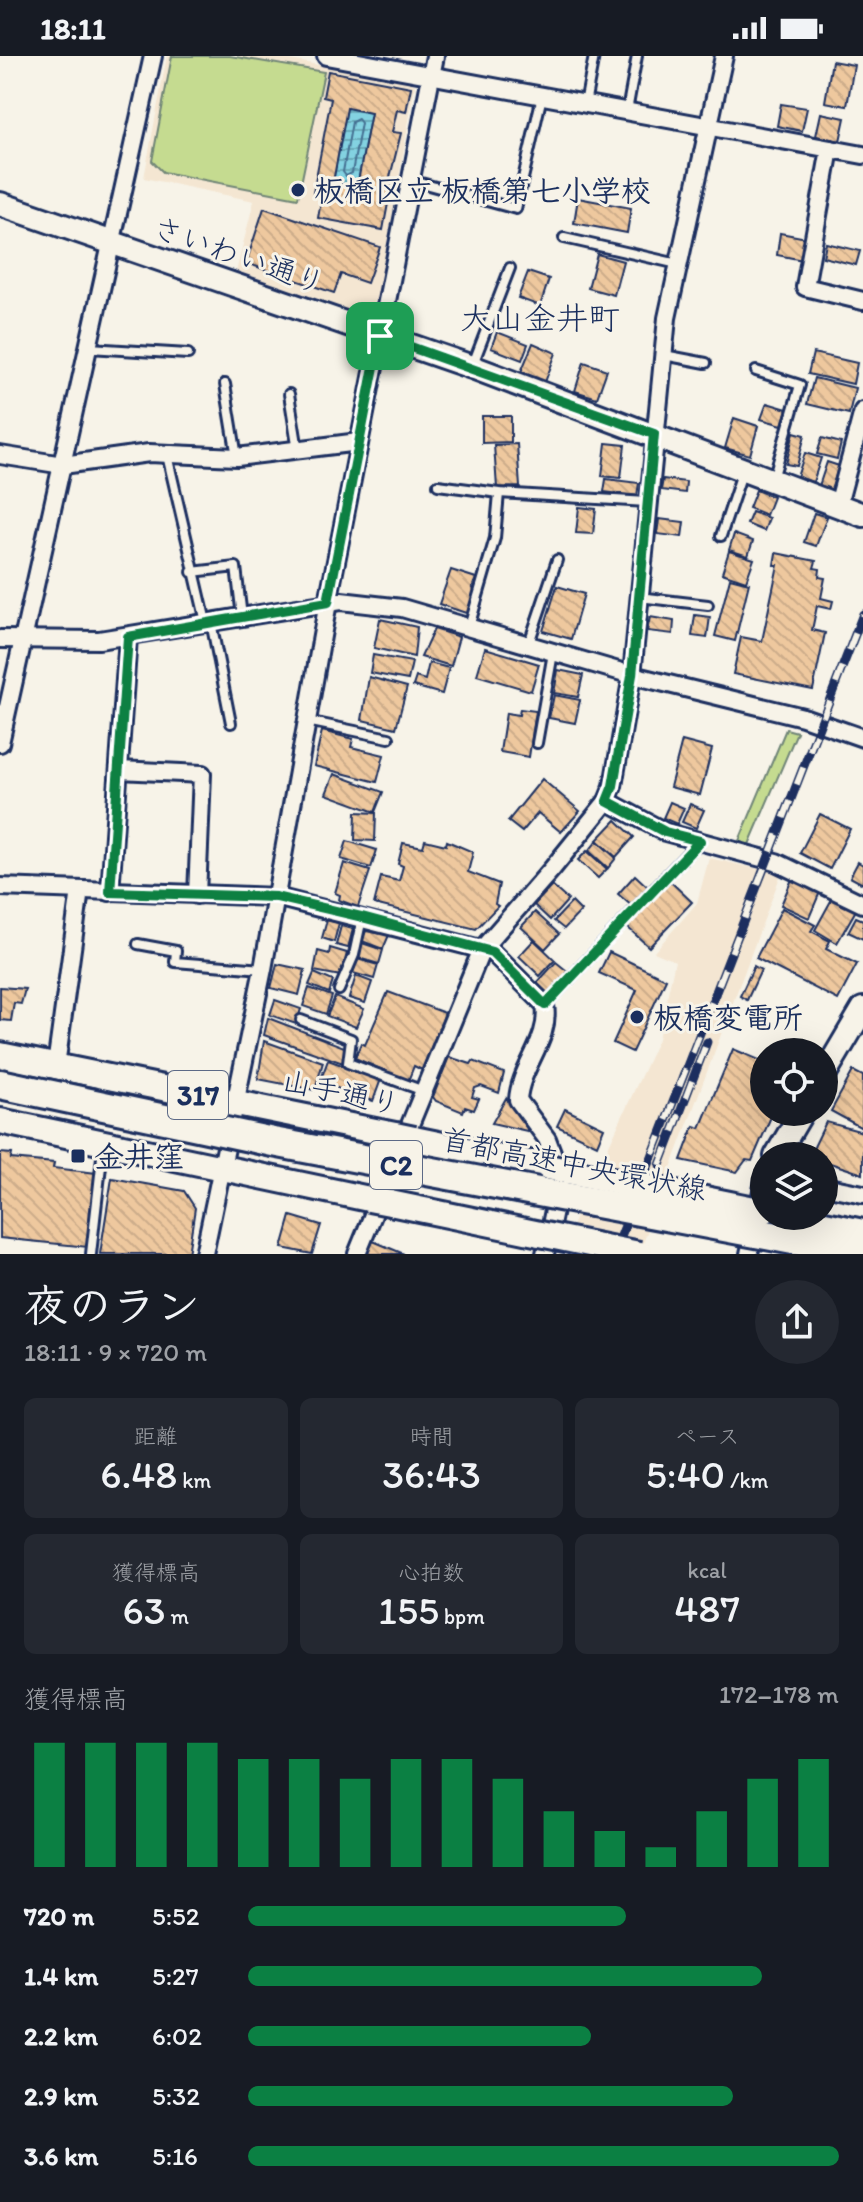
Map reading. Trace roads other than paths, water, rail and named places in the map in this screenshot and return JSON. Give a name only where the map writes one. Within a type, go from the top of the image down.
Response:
[{"type":"highway","name":"首都高速中央環状線","points":[[0,1084],[273,1142],[853,1254]]},
{"type":"highway","name":"首都高速中央環状線","points":[[0,1093],[272,1150],[798,1243]]},
{"type":"highway","points":[[798,1243],[863,1251]]},
{"type":"main road","name":"山手通り","points":[[0,1055],[750,1208]]},
{"type":"main road","name":"317","points":[[0,1121],[379,1201],[543,1244],[639,1254]]},
{"type":"main road","points":[[798,1243],[863,1232]]},
{"type":"street","points":[[0,743],[26,639],[153,56]]},
{"type":"street","points":[[326,56],[863,155]]},
{"type":"street","points":[[204,1254],[263,969],[328,602],[435,56]]},
{"type":"street","points":[[357,1254],[421,1090],[482,949],[607,801],[613,786],[632,675],[663,355],[679,264],[724,56]]},
{"type":"street","points":[[830,149],[805,287],[863,301]]},
{"type":"street","name":"さいわい通り","points":[[0,204],[472,367],[863,515]]},
{"type":"street","points":[[838,505],[863,411]]},
{"type":"street","points":[[0,455],[63,465],[149,453],[237,457],[359,442]]},
{"type":"street","points":[[0,639],[99,640],[128,637],[328,602],[402,608],[632,675],[803,717],[863,738]]},
{"type":"street","points":[[110,892],[128,637]]},
{"type":"street","points":[[119,770],[202,774],[197,895]]},
{"type":"street","points":[[607,801],[665,832],[776,862],[863,904]]},
{"type":"street","points":[[0,887],[276,897],[492,952],[545,1005],[546,1027],[519,1086],[518,1100],[547,1139],[561,1176],[543,1244]]},
{"type":"street","points":[[56,1066],[80,890]]},
{"type":"street","points":[[838,1051],[863,1009]]},
{"type":"street","points":[[838,1189],[863,1194]]},
{"type":"street","points":[[749,1254],[754,1230]]},
{"type":"lane","points":[[585,104],[594,56]]},
{"type":"lane","points":[[627,112],[637,56]]},
{"type":"lane","points":[[410,180],[516,209],[542,96]]},
{"type":"lane","points":[[564,238],[679,264]]},
{"type":"lane","points":[[472,367],[510,268]]},
{"type":"lane","points":[[89,348],[188,354]]},
{"type":"lane","points":[[663,355],[706,363]]},
{"type":"lane","points":[[756,371],[800,385],[773,480]]},
{"type":"lane","points":[[225,384],[237,457]]},
{"type":"lane","points":[[289,394],[298,450]]},
{"type":"lane","points":[[167,455],[192,572],[209,623],[231,723]]},
{"type":"lane","points":[[721,536],[744,469]]},
{"type":"lane","points":[[438,485],[499,493],[647,502]]},
{"type":"lane","points":[[469,628],[495,538],[499,493]]},
{"type":"lane","points":[[528,646],[557,560]]},
{"type":"lane","points":[[192,572],[236,567],[242,617]]},
{"type":"lane","points":[[638,596],[708,605]]},
{"type":"lane","points":[[537,743],[553,653]]},
{"type":"lane","points":[[307,721],[389,738]]},
{"type":"lane","points":[[545,1005],[700,841]]},
{"type":"lane","points":[[339,990],[354,955],[362,917]]},
{"type":"lane","points":[[138,944],[176,951],[175,962],[263,969]]},
{"type":"lane","points":[[301,1020],[351,1039],[348,1063],[421,1090]]},
{"type":"lane","points":[[91,1254],[104,1143]]},
{"type":"water","points":[[347,108],[371,113],[357,187],[333,182]]},
{"type":"railway","points":[[614,1254],[863,614]]},
{"type":"railway","points":[[660,1165],[707,1042]]},
{"type":"place","name":"板橋区立 板橋第七小学校","points":[[298,190]]},
{"type":"place","name":"板橋変電所","points":[[637,1017]]},
{"type":"place","name":"金井窪","points":[[78,1156]]},
{"type":"district","name":"大山金井町","points":[[540,318]]}]
